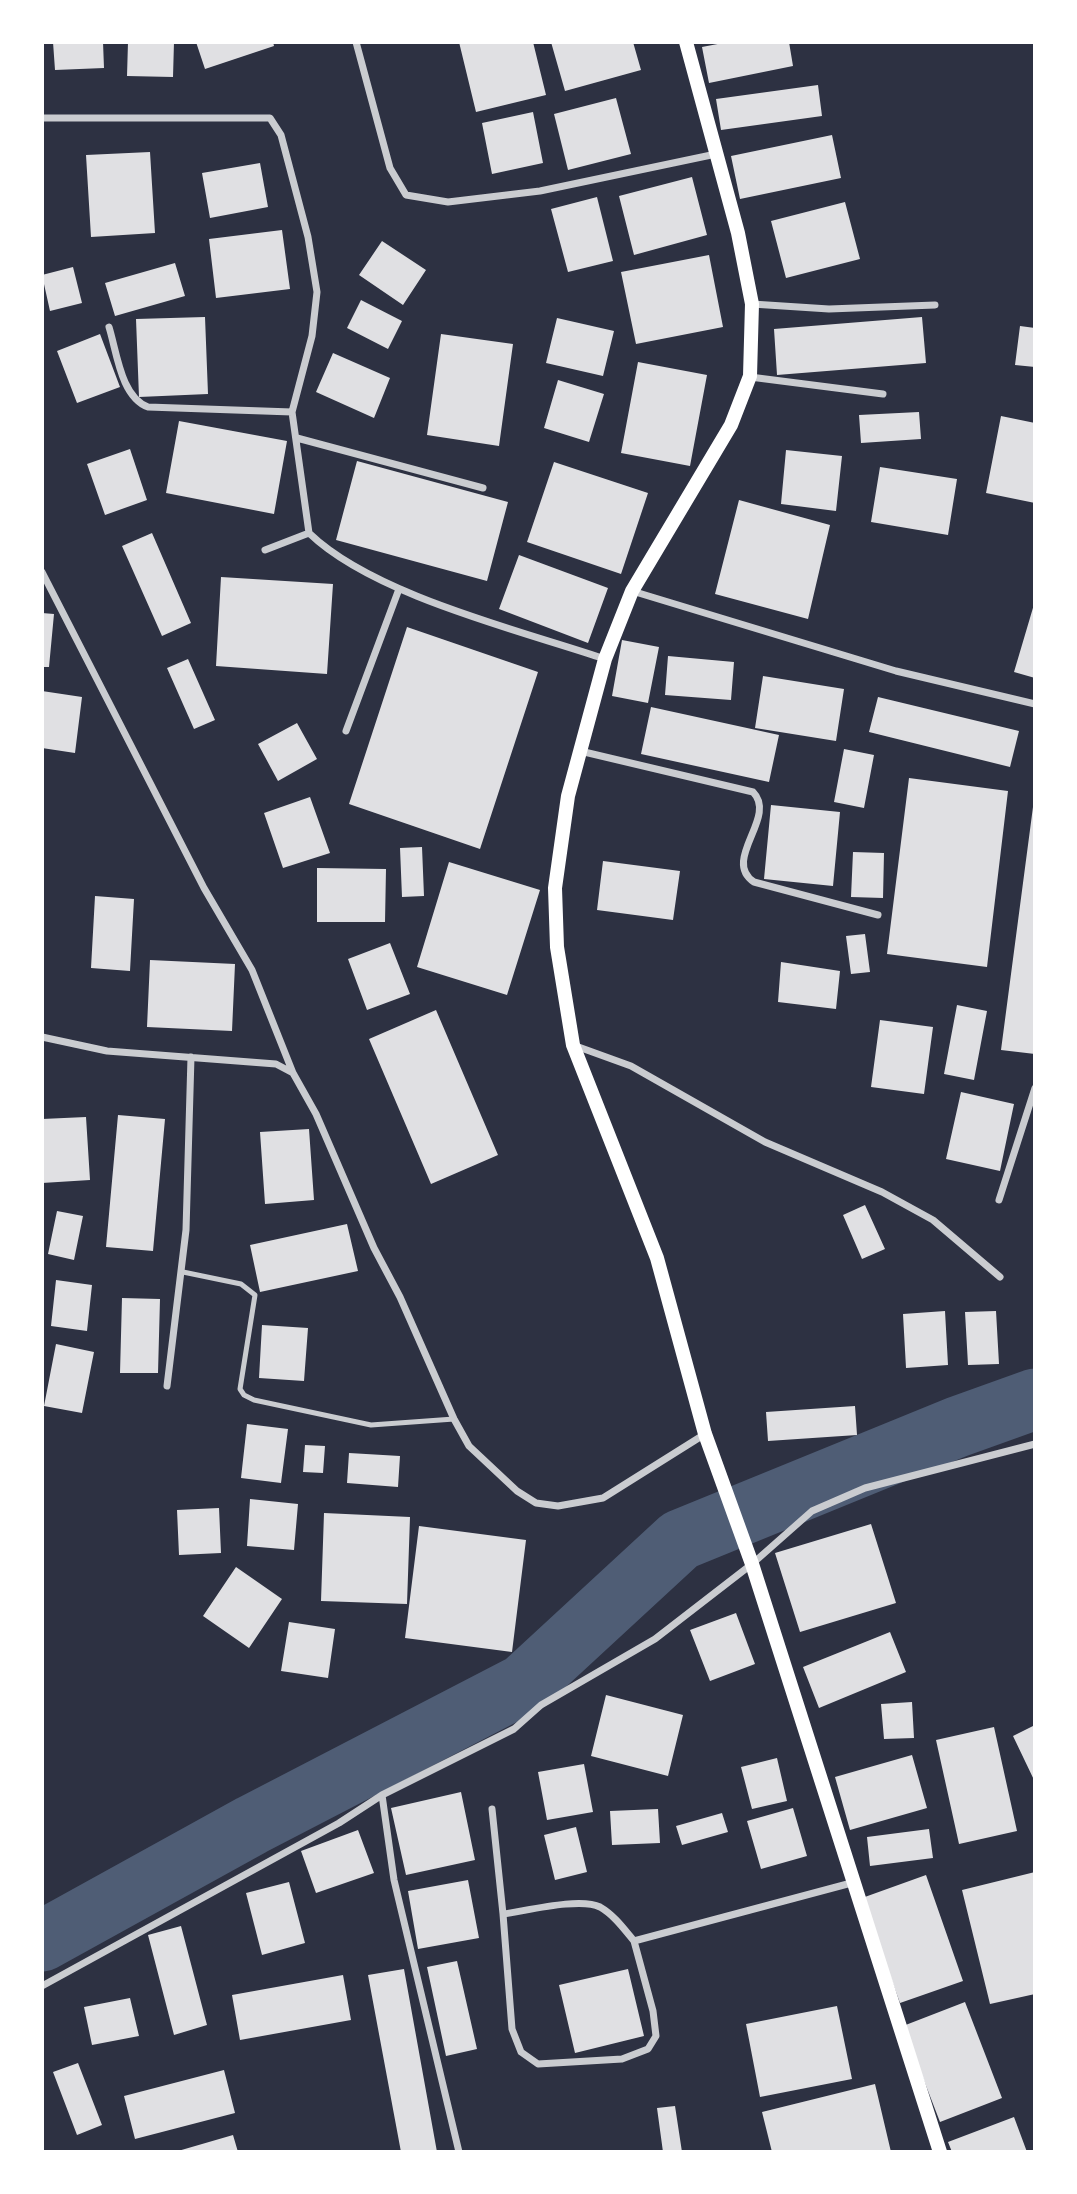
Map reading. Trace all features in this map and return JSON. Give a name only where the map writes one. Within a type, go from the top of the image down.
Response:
[{"type":"main road","points":[[686,42],[738,233],[752,304],[750,376],[725,436],[632,591],[606,659],[568,796],[555,888],[557,947],[573,1045],[657,1258],[705,1434],[724,1480],[752,1564],[789,1687],[855,1882],[940,2152]]},
{"type":"street","points":[[356,42],[390,168],[406,195],[448,202],[540,191],[716,154]]},
{"type":"street","points":[[42,118],[270,118],[281,135],[308,237],[317,292],[312,336],[292,412],[309,533],[341,559],[399,589],[606,659]]},
{"type":"street","points":[[752,304],[829,309],[935,305]]},
{"type":"street","points":[[109,327],[130,393],[136,403],[148,407],[292,412]]},
{"type":"street","points":[[750,376],[883,394]]},
{"type":"street","points":[[297,438],[483,488]]},
{"type":"street","points":[[265,550],[309,533]]},
{"type":"street","points":[[42,572],[204,888],[252,970],[293,1073],[331,1146],[374,1248],[400,1297],[454,1419],[470,1446],[517,1491],[536,1503],[558,1506],[603,1498],[705,1434]]},
{"type":"street","points":[[346,732],[399,589]]},
{"type":"street","points":[[632,591],[896,671],[1035,704]]},
{"type":"street","points":[[580,751],[753,792],[758,797],[760,811],[745,855],[743,870],[746,877],[754,882],[878,915]]},
{"type":"street","points":[[42,1037],[107,1051],[276,1064],[293,1073]]},
{"type":"street","points":[[573,1045],[631,1066],[765,1142],[882,1192],[933,1220],[1000,1277]]},
{"type":"street","points":[[167,1386],[183,1272],[191,1057]]},
{"type":"street","points":[[999,1200],[1035,1088]]},
{"type":"street","points":[[42,1986],[339,1823],[382,1795],[514,1728],[541,1705],[655,1639],[752,1564],[812,1511],[865,1488],[1035,1444]]},
{"type":"street","points":[[382,1795],[394,1880],[460,2152]]},
{"type":"street","points":[[492,1809],[512,2029],[521,2052],[538,2064],[622,2059],[648,2049],[656,2036],[653,2011],[634,1941],[612,1916],[597,1905],[564,1905],[503,1914]]},
{"type":"street","points":[[634,1941],[855,1882]]},
{"type":"lane","points":[[183,1272],[241,1284],[255,1295],[240,1389],[244,1395],[254,1400],[371,1425],[454,1419]]},
{"type":"building","points":[[53,42],[103,42],[104,68],[55,70]]},
{"type":"building","points":[[128,42],[174,42],[173,77],[127,76]]},
{"type":"building","points":[[196,42],[273,42],[274,46],[205,69]]},
{"type":"building","points":[[459,42],[533,42],[546,95],[476,112]]},
{"type":"building","points":[[551,42],[633,42],[641,70],[565,91]]},
{"type":"building","points":[[728,42],[789,42],[793,66],[709,83],[702,47]]},
{"type":"building","points":[[818,85],[822,116],[721,130],[716,99]]},
{"type":"building","points":[[616,98],[631,154],[568,170],[554,114]]},
{"type":"building","points":[[533,112],[543,163],[492,174],[482,123]]},
{"type":"building","points":[[832,135],[841,178],[740,199],[731,156]]},
{"type":"building","points":[[150,152],[155,233],[91,237],[86,155]]},
{"type":"building","points":[[260,163],[268,207],[210,218],[202,173]]},
{"type":"building","points":[[692,177],[707,235],[634,255],[619,196]]},
{"type":"building","points":[[597,197],[613,261],[568,272],[551,209]]},
{"type":"building","points":[[845,202],[860,259],[786,278],[771,221]]},
{"type":"building","points":[[282,230],[290,289],[216,298],[209,239]]},
{"type":"building","points":[[382,241],[426,270],[403,305],[359,275]]},
{"type":"building","points":[[709,255],[723,327],[636,344],[621,272]]},
{"type":"building","points":[[175,263],[185,296],[115,316],[105,283]]},
{"type":"building","points":[[73,267],[82,303],[50,311],[42,275]]},
{"type":"building","points":[[361,300],[402,321],[388,349],[347,328]]},
{"type":"building","points":[[205,317],[208,394],[139,397],[136,319]]},
{"type":"building","points":[[922,317],[926,363],[777,375],[774,329]]},
{"type":"building","points":[[557,318],[614,331],[603,376],[546,363]]},
{"type":"building","points":[[1020,326],[1035,328],[1035,367],[1015,365]]},
{"type":"building","points":[[100,334],[120,387],[77,403],[57,351]]},
{"type":"building","points":[[441,334],[513,344],[499,446],[427,435]]},
{"type":"building","points":[[333,353],[390,378],[374,418],[316,392]]},
{"type":"building","points":[[638,362],[707,375],[690,466],[621,453]]},
{"type":"building","points":[[558,380],[604,394],[589,442],[544,428]]},
{"type":"building","points":[[919,412],[921,439],[861,443],[859,415]]},
{"type":"building","points":[[1001,416],[1035,423],[1035,503],[986,493]]},
{"type":"building","points":[[179,421],[287,441],[274,514],[166,493]]},
{"type":"building","points":[[130,449],[147,500],[105,515],[87,464]]},
{"type":"building","points":[[786,450],[842,456],[836,511],[781,504]]},
{"type":"building","points":[[357,461],[508,502],[487,581],[336,540]]},
{"type":"building","points":[[554,462],[648,493],[621,574],[527,542]]},
{"type":"building","points":[[880,467],[957,479],[948,535],[871,522]]},
{"type":"building","points":[[739,500],[830,525],[808,619],[715,594]]},
{"type":"building","points":[[152,533],[191,623],[162,636],[122,546]]},
{"type":"building","points":[[519,555],[608,588],[588,643],[499,609]]},
{"type":"building","points":[[221,577],[333,584],[327,674],[216,666]]},
{"type":"building","points":[[1035,601],[1035,678],[1014,672]]},
{"type":"building","points":[[42,613],[54,614],[49,667],[42,667]]},
{"type":"building","points":[[407,627],[538,672],[480,849],[349,804]]},
{"type":"building","points":[[622,640],[659,647],[648,703],[612,696]]},
{"type":"building","points":[[668,656],[734,662],[731,700],[665,695]]},
{"type":"building","points":[[188,659],[215,720],[194,729],[167,668]]},
{"type":"building","points":[[763,676],[844,689],[836,741],[755,728]]},
{"type":"building","points":[[42,691],[82,697],[75,753],[42,748]]},
{"type":"building","points":[[878,697],[1019,731],[1010,767],[869,732]]},
{"type":"building","points":[[651,707],[779,735],[769,782],[641,754]]},
{"type":"building","points":[[297,723],[317,759],[278,781],[258,744]]},
{"type":"building","points":[[844,749],[874,755],[864,808],[834,802]]},
{"type":"building","points":[[909,778],[1008,791],[987,967],[887,954]]},
{"type":"building","points":[[310,797],[330,853],[283,868],[264,813]]},
{"type":"building","points":[[771,805],[840,812],[833,886],[764,879]]},
{"type":"building","points":[[1035,807],[1035,1054],[1001,1050]]},
{"type":"building","points":[[422,847],[424,896],[402,897],[400,848]]},
{"type":"building","points":[[853,852],[884,853],[883,898],[851,897]]},
{"type":"building","points":[[603,861],[680,871],[673,920],[597,910]]},
{"type":"building","points":[[449,862],[540,890],[507,995],[417,967]]},
{"type":"building","points":[[317,868],[386,869],[385,922],[317,922]]},
{"type":"building","points":[[95,896],[134,899],[130,971],[91,968]]},
{"type":"building","points":[[865,934],[870,972],[851,974],[846,936]]},
{"type":"building","points":[[390,943],[410,994],[367,1010],[348,959]]},
{"type":"building","points":[[150,960],[235,964],[232,1031],[147,1027]]},
{"type":"building","points":[[781,962],[840,971],[836,1009],[778,1002]]},
{"type":"building","points":[[957,1005],[987,1011],[974,1080],[944,1074]]},
{"type":"building","points":[[436,1010],[498,1155],[431,1184],[369,1039]]},
{"type":"building","points":[[880,1020],[933,1027],[924,1094],[871,1087]]},
{"type":"building","points":[[961,1092],[1014,1104],[1000,1171],[946,1159]]},
{"type":"building","points":[[118,1115],[165,1119],[153,1251],[106,1247]]},
{"type":"building","points":[[86,1117],[90,1180],[42,1183],[42,1119]]},
{"type":"building","points":[[309,1129],[314,1200],[265,1204],[260,1132]]},
{"type":"building","points":[[865,1205],[885,1249],[862,1259],[843,1215]]},
{"type":"building","points":[[57,1211],[83,1216],[74,1260],[48,1254]]},
{"type":"building","points":[[347,1224],[358,1271],[260,1292],[250,1245]]},
{"type":"building","points":[[56,1280],[92,1285],[87,1331],[51,1326]]},
{"type":"building","points":[[122,1298],[160,1299],[158,1373],[120,1373]]},
{"type":"building","points":[[945,1311],[948,1365],[906,1368],[903,1314]]},
{"type":"building","points":[[996,1311],[999,1364],[968,1365],[965,1312]]},
{"type":"building","points":[[262,1325],[308,1328],[304,1381],[259,1378]]},
{"type":"building","points":[[56,1344],[94,1352],[82,1413],[44,1406]]},
{"type":"building","points":[[855,1406],[857,1435],[768,1441],[766,1412]]},
{"type":"building","points":[[247,1424],[288,1429],[281,1483],[241,1478]]},
{"type":"building","points":[[305,1445],[325,1446],[323,1473],[303,1472]]},
{"type":"building","points":[[349,1453],[400,1456],[398,1487],[347,1483]]},
{"type":"building","points":[[250,1499],[298,1504],[294,1550],[247,1546]]},
{"type":"building","points":[[219,1508],[221,1553],[179,1555],[177,1510]]},
{"type":"building","points":[[324,1513],[410,1517],[407,1604],[321,1601]]},
{"type":"building","points":[[871,1524],[896,1603],[800,1632],[775,1553]]},
{"type":"building","points":[[419,1526],[526,1540],[512,1652],[405,1638]]},
{"type":"building","points":[[236,1567],[282,1599],[249,1648],[203,1616]]},
{"type":"building","points":[[736,1613],[755,1664],[710,1681],[690,1630]]},
{"type":"building","points":[[289,1622],[335,1629],[328,1678],[281,1671]]},
{"type":"building","points":[[890,1632],[906,1672],[819,1708],[803,1667]]},
{"type":"building","points":[[606,1695],[683,1715],[668,1776],[591,1756]]},
{"type":"building","points":[[912,1702],[914,1738],[884,1739],[881,1704]]},
{"type":"building","points":[[1035,1725],[1035,1782],[1013,1736]]},
{"type":"building","points":[[994,1727],[1017,1831],[959,1844],[936,1740]]},
{"type":"building","points":[[912,1755],[927,1808],[850,1830],[835,1777]]},
{"type":"building","points":[[777,1758],[787,1801],[752,1809],[741,1767]]},
{"type":"building","points":[[584,1764],[593,1812],[547,1820],[538,1772]]},
{"type":"building","points":[[461,1792],[475,1860],[406,1875],[391,1808]]},
{"type":"building","points":[[793,1808],[807,1856],[761,1869],[747,1821]]},
{"type":"building","points":[[658,1809],[660,1843],[612,1845],[610,1811]]},
{"type":"building","points":[[722,1813],[728,1832],[682,1845],[676,1826]]},
{"type":"building","points":[[576,1827],[587,1872],[555,1880],[544,1835]]},
{"type":"building","points":[[929,1829],[933,1858],[870,1866],[867,1837]]},
{"type":"building","points":[[358,1830],[374,1873],[316,1893],[301,1851]]},
{"type":"building","points":[[1035,1872],[1035,1994],[990,2004],[962,1890]]},
{"type":"building","points":[[926,1875],[963,1981],[900,2003],[862,1898]]},
{"type":"building","points":[[468,1880],[479,1938],[418,1949],[408,1891]]},
{"type":"building","points":[[289,1882],[305,1943],[262,1955],[246,1893]]},
{"type":"building","points":[[181,1926],[207,2025],[174,2035],[148,1935]]},
{"type":"building","points":[[457,1961],[477,2049],[446,2056],[427,1967]]},
{"type":"building","points":[[404,1969],[437,2152],[401,2152],[368,1975]]},
{"type":"building","points":[[628,1969],[644,2036],[575,2053],[559,1985]]},
{"type":"building","points":[[343,1975],[351,2020],[240,2040],[232,1995]]},
{"type":"building","points":[[130,1998],[139,2036],[92,2045],[84,2007]]},
{"type":"building","points":[[965,2002],[1002,2098],[940,2122],[903,2026]]},
{"type":"building","points":[[837,2006],[852,2079],[760,2097],[746,2024]]},
{"type":"building","points":[[78,2063],[102,2125],[77,2135],[53,2072]]},
{"type":"building","points":[[224,2070],[235,2113],[135,2139],[124,2096]]},
{"type":"building","points":[[875,2084],[891,2152],[772,2152],[762,2112]]},
{"type":"building","points":[[675,2106],[682,2152],[663,2152],[657,2108]]},
{"type":"building","points":[[1014,2117],[1027,2152],[952,2152],[948,2142]]},
{"type":"building","points":[[233,2135],[238,2152],[178,2152],[178,2151]]},
{"type":"waterway","points":[[42,1941],[252,1825],[524,1684],[680,1540],[957,1427],[1035,1399]]}]
